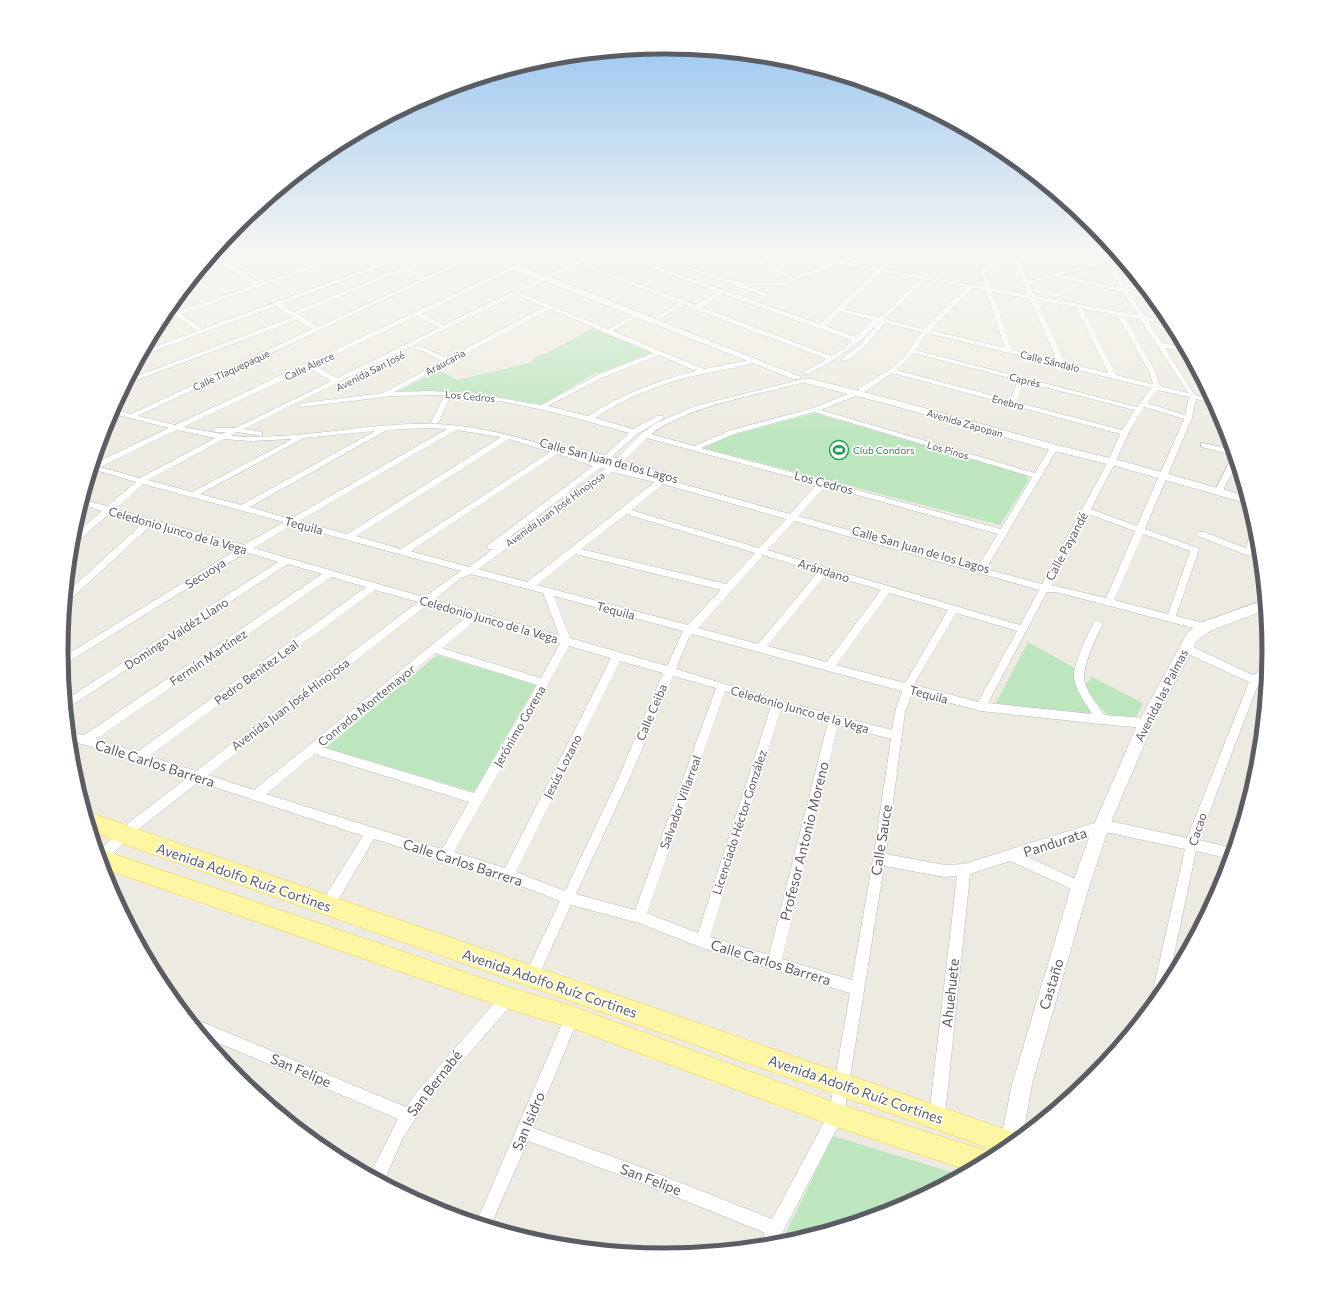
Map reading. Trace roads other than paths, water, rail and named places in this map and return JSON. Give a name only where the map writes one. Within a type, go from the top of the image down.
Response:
[{"type":"main road","name":"Avenida Adolfo Ruíz Cortines","points":[[93,823],[531,977],[1007,1141]]},
{"type":"main road","name":"Avenida Adolfo Ruíz Cortines","points":[[106,862],[508,998],[572,1017],[836,1115],[977,1161]]},
{"type":"street","points":[[171,316],[177,314],[202,332]]},
{"type":"street","points":[[149,351],[251,314]]},
{"type":"street","points":[[133,380],[298,314]]},
{"type":"street","name":"Calle Tlaquepaque","points":[[132,416],[352,314]]},
{"type":"street","points":[[416,314],[445,328]]},
{"type":"street","name":"Calle Alerce","points":[[97,465],[416,314]]},
{"type":"street","name":"Avenida San José","points":[[247,432],[302,405],[445,328],[475,314]]},
{"type":"street","name":"Avenida San José","points":[[142,483],[337,382],[418,346],[483,314]]},
{"type":"street","name":"Araucaria","points":[[383,395],[536,314]]},
{"type":"street","points":[[565,314],[702,371]]},
{"type":"street","name":"Avenida Zapopan","points":[[638,314],[754,360],[804,377],[1242,498]]},
{"type":"street","points":[[608,332],[638,314]]},
{"type":"street","name":"Avenida Zapopan","points":[[647,314],[804,377]]},
{"type":"street","points":[[658,318],[665,314]]},
{"type":"street","points":[[715,314],[833,358]]},
{"type":"street","points":[[784,314],[858,340]]},
{"type":"street","points":[[821,327],[835,314]]},
{"type":"street","name":"Calle Sándalo","points":[[857,314],[1207,400]]},
{"type":"street","name":"Avenida Juan José Hinojosa","points":[[104,857],[136,824],[465,571],[599,465],[634,432],[662,417],[692,404],[804,377],[858,340],[887,314]]},
{"type":"street","points":[[695,448],[725,433],[813,410],[858,392],[891,371],[912,351],[926,331],[943,314]]},
{"type":"street","points":[[996,314],[1009,351]]},
{"type":"street","points":[[1040,314],[1062,364]]},
{"type":"street","points":[[1082,314],[1112,376]]},
{"type":"street","points":[[1119,314],[1157,380],[1155,387]]},
{"type":"street","points":[[1128,314],[1141,315]]},
{"type":"street","points":[[1136,314],[1162,321]]},
{"type":"street","points":[[295,315],[318,330]]},
{"type":"street","points":[[1108,602],[1164,476],[1188,418],[1193,397],[1161,344],[1141,315]]},
{"type":"street","name":"Avenida Juan José Hinojosa","points":[[465,571],[611,469],[645,435],[669,419],[698,408],[827,369],[859,349],[882,319]]},
{"type":"street","points":[[1161,344],[1179,348]]},
{"type":"street","points":[[418,346],[447,361]]},
{"type":"street","name":"Caprés","points":[[912,351],[1022,379],[1188,418]]},
{"type":"street","points":[[542,407],[568,391],[605,372],[660,353]]},
{"type":"street","points":[[589,419],[620,399],[648,386],[702,371],[754,360]]},
{"type":"street","points":[[309,365],[337,382]]},
{"type":"street","name":"Enebro","points":[[891,371],[1124,433]]},
{"type":"street","points":[[1012,403],[1022,379]]},
{"type":"street","name":"Calle Payandé","points":[[981,707],[1085,510],[1115,462],[1124,433],[1140,406],[1155,387]]},
{"type":"street","name":"Avenida Zapopan","points":[[858,392],[1054,448],[1115,462]]},
{"type":"street","points":[[435,422],[449,393]]},
{"type":"street","name":"Los Cedros","points":[[302,405],[383,395],[449,393],[503,399],[542,407],[634,432]]},
{"type":"street","name":"Los Pinos","points":[[813,410],[1037,476]]},
{"type":"street","name":"Calle San Juan de los Lagos","points":[[118,413],[150,421],[235,434],[303,437],[387,427],[454,428],[481,431],[556,451],[611,469],[795,515],[1045,586]]},
{"type":"street","name":"Calle San Juan de los Lagos","points":[[179,426],[223,437],[247,432],[261,434],[300,433],[384,423],[435,422],[486,427],[607,458],[795,515],[1045,586],[1206,627]]},
{"type":"street","points":[[242,508],[387,427]]},
{"type":"street","name":"Secuoya","points":[[68,658],[244,549],[454,428]]},
{"type":"street","name":"Los Cedros","points":[[645,435],[824,482],[1003,532]]},
{"type":"street","name":"Avenida San José","points":[[79,536],[142,483],[223,437]]},
{"type":"street","points":[[194,494],[303,437]]},
{"type":"street","points":[[348,537],[507,437]]},
{"type":"street","points":[[1204,445],[1228,451]]},
{"type":"street","points":[[982,567],[1054,448]]},
{"type":"street","points":[[402,552],[556,451]]},
{"type":"street","points":[[1218,492],[1232,464]]},
{"type":"street","name":"Tequila","points":[[96,468],[142,483],[194,494],[465,571],[529,586],[981,707],[1101,720],[1146,723]]},
{"type":"street","points":[[529,586],[662,481]]},
{"type":"street","name":"Calle Ceiba","points":[[531,977],[622,782],[668,671],[689,629],[824,482]]},
{"type":"street","name":"Celedonio Junco de la Vega","points":[[86,503],[722,686],[777,704],[896,736]]},
{"type":"street","points":[[1085,510],[1196,550],[1171,618]]},
{"type":"street","name":"Arándano","points":[[625,511],[1022,629]]},
{"type":"street","points":[[71,594],[148,522]]},
{"type":"street","points":[[1201,534],[1249,553],[1252,542]]},
{"type":"street","points":[[575,551],[727,588]]},
{"type":"street","name":"Domingo Valdéz Llano","points":[[70,702],[286,561]]},
{"type":"street","points":[[760,648],[824,570]]},
{"type":"street","name":"Fermín Martínez","points":[[86,740],[330,573]]},
{"type":"street","name":"Pedro Benítez Leal","points":[[138,758],[374,586]]},
{"type":"street","points":[[829,667],[887,589]]},
{"type":"street","points":[[547,591],[566,641]]},
{"type":"street","name":"Avenida las Palmas","points":[[1100,827],[1146,723],[1192,637],[1206,627],[1260,607]]},
{"type":"street","name":"Calle Sauce","points":[[836,1115],[858,989],[900,712],[908,688],[921,662],[954,608]]},
{"type":"street","name":"Conrado Montemayor","points":[[256,795],[475,615]]},
{"type":"street","points":[[1098,624],[1090,638],[1079,672],[1080,682],[1101,720]]},
{"type":"street","name":"Jerónimo Gorena","points":[[445,856],[476,799],[562,652],[566,641]]},
{"type":"street","points":[[1185,648],[1261,683]]},
{"type":"street","points":[[434,649],[544,683]]},
{"type":"street","name":"Jesús Lozano","points":[[508,875],[617,656]]},
{"type":"street","name":"Cacao","points":[[1161,984],[1194,833],[1261,683]]},
{"type":"street","name":"Salvador Villarreal","points":[[638,917],[722,686]]},
{"type":"street","name":"Licenciado Héctor González","points":[[702,941],[777,704]]},
{"type":"street","name":"Profesor Antonio Moreno","points":[[774,963],[834,719]]},
{"type":"street","name":"Calle Carlos Barrera","points":[[74,737],[371,834],[508,875],[568,898],[638,917],[702,941],[858,989]]},
{"type":"street","points":[[312,749],[476,799]]},
{"type":"street","name":"Pandurata","points":[[878,859],[945,871],[964,870],[1100,827],[1119,829],[1228,852]]},
{"type":"street","name":"Castaño","points":[[1013,1137],[1022,1084],[1080,887],[1100,827]]},
{"type":"street","points":[[328,906],[371,834]]},
{"type":"street","name":"Avenida Juan José Hinojosa","points":[[104,857],[124,835]]},
{"type":"street","points":[[1011,856],[1080,887]]},
{"type":"street","name":"Ahuehuete","points":[[937,1116],[964,870]]},
{"type":"street","name":"San Bernabé","points":[[378,1175],[387,1152],[408,1115],[468,1042],[508,998]]},
{"type":"street","name":"San Isidro","points":[[485,1221],[572,1017]]},
{"type":"street","name":"San Felipe","points":[[202,1028],[408,1115]]},
{"type":"street","points":[[770,1240],[815,1150],[836,1115]]},
{"type":"street","name":"San Felipe","points":[[524,1132],[649,1178],[776,1229]]},
{"type":"place","name":"Club Condors","points":[[839,450]]}]
